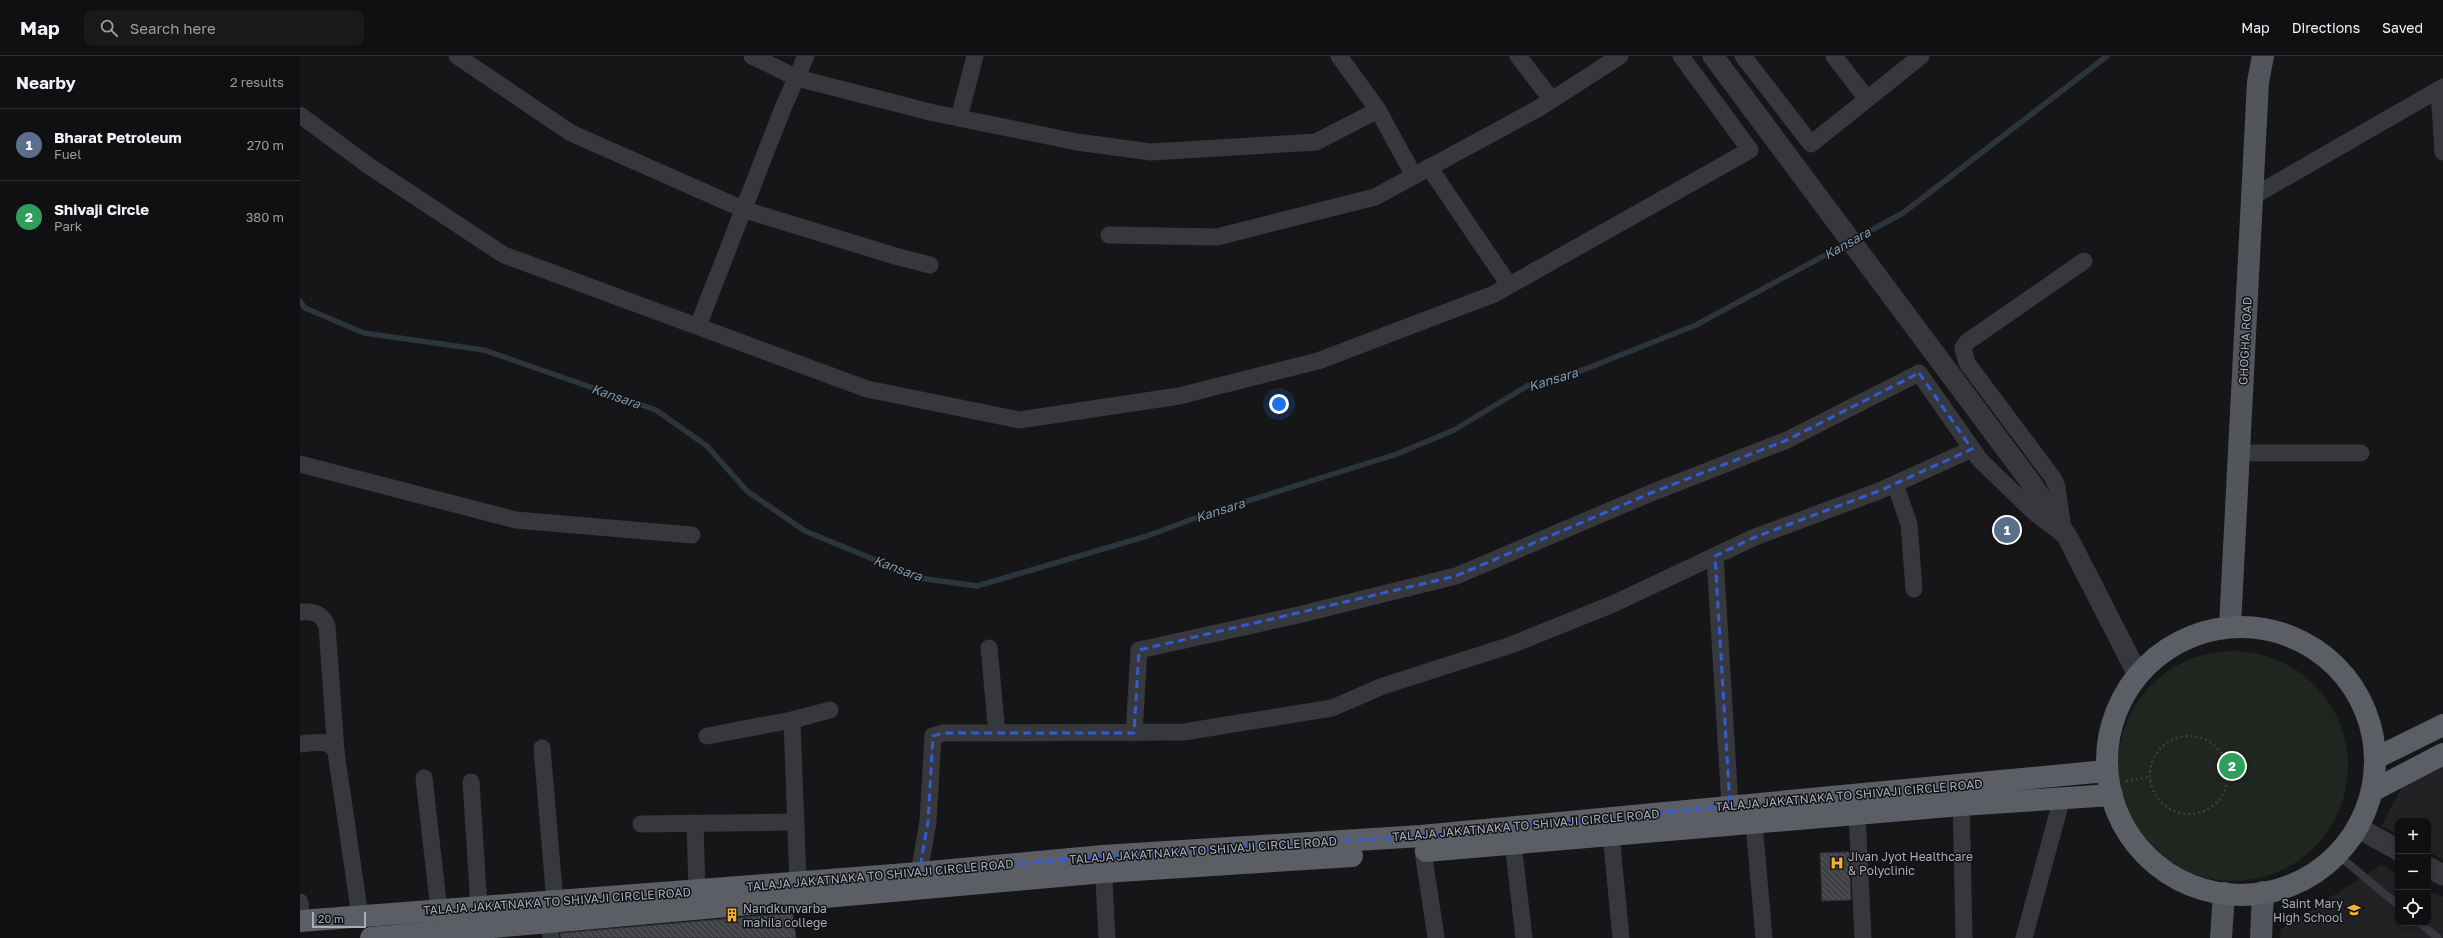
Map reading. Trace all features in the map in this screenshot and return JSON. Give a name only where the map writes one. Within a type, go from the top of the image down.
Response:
[{"type":"highway","points":[[2230,626],[2284,633],[2331,661],[2363,705],[2376,758],[2372,791],[2359,828],[2338,855],[2296,885],[2245,896],[2194,888],[2150,862],[2119,820],[2109,783],[2112,719],[2137,674],[2179,640],[2230,626]]},
{"type":"highway","points":[[2376,758],[2443,725]]},
{"type":"highway","points":[[2372,791],[2443,754]]},
{"type":"highway","name":"TALAJA JAKATNAKA TO SHIVAJI CIRCLE ROAD","points":[[371,938],[550,931],[1103,864],[1421,836],[1730,806],[1961,795],[2109,783]]},
{"type":"highway","name":"TALAJA JAKATNAKA TO SHIVAJI CIRCLE ROAD","points":[[300,914],[360,916],[919,873],[1423,851],[1857,814],[1961,795],[2062,798],[2109,783]]},
{"type":"main road","name":"GHOGHA ROAD","points":[[2230,626],[2258,82],[2263,56]]},
{"type":"main road","points":[[2261,938],[2263,892]]},
{"type":"main road","points":[[2221,938],[2224,893]]},
{"type":"street","points":[[457,56],[571,133],[745,210],[895,256],[930,265]]},
{"type":"street","points":[[752,56],[797,78],[959,118],[1077,142],[1151,152],[1316,142],[1378,110]]},
{"type":"street","points":[[698,326],[806,56]]},
{"type":"street","points":[[959,118],[974,56]]},
{"type":"street","points":[[1339,56],[1378,110],[1414,176]]},
{"type":"street","points":[[1518,56],[1552,100]]},
{"type":"street","points":[[1109,235],[1217,237],[1375,197],[1552,100],[1620,56]]},
{"type":"street","points":[[300,115],[369,166],[504,255],[867,389],[1019,420],[1179,396],[1318,361],[1494,294],[1750,150],[1681,56]]},
{"type":"street","points":[[1712,56],[2029,480],[2066,534],[2137,674]]},
{"type":"street","points":[[1744,56],[1811,144],[1921,56]]},
{"type":"street","points":[[1834,56],[1867,99]]},
{"type":"street","points":[[2252,197],[2441,88],[2443,152]]},
{"type":"street","points":[[1429,167],[1510,285]]},
{"type":"street","points":[[2066,534],[2057,487],[2053,478],[1967,363],[1963,348],[1967,342],[2084,261]]},
{"type":"street","points":[[1134,733],[1140,650],[1298,615],[1456,576],[1651,493],[1788,440],[1919,373],[1980,460],[2036,514],[2066,534]]},
{"type":"street","points":[[919,873],[928,822],[933,736],[943,733],[1184,732],[1332,708],[1383,686],[1511,644],[1613,604],[1755,538],[1895,484],[1972,449]]},
{"type":"street","points":[[2239,452],[2361,453]]},
{"type":"street","points":[[300,464],[516,520],[692,536]]},
{"type":"street","points":[[1895,484],[1909,524],[1914,589]]},
{"type":"street","points":[[1715,556],[1730,806]]},
{"type":"street","points":[[300,612],[318,613],[324,618],[327,626],[336,752],[360,916]]},
{"type":"street","points":[[989,648],[998,733]]},
{"type":"street","points":[[706,736],[792,720],[830,710]]},
{"type":"street","points":[[792,720],[798,882]]},
{"type":"street","points":[[300,744],[324,742],[333,747],[336,752]]},
{"type":"street","points":[[542,748],[555,902]]},
{"type":"street","points":[[424,778],[439,910]]},
{"type":"street","points":[[471,782],[479,907]]},
{"type":"street","points":[[1961,795],[1964,938]]},
{"type":"street","points":[[2024,938],[2062,798]]},
{"type":"street","points":[[1857,814],[1863,938]]},
{"type":"street","points":[[641,824],[796,822]]},
{"type":"street","points":[[694,823],[697,890]]},
{"type":"street","points":[[1754,823],[1764,938]]},
{"type":"street","points":[[2359,828],[2395,848]]},
{"type":"street","points":[[1611,835],[1621,938]]},
{"type":"street","points":[[1513,843],[1524,938]]},
{"type":"street","points":[[1423,851],[1436,938]]},
{"type":"street","points":[[1103,864],[1107,938]]},
{"type":"street","points":[[2431,869],[2443,876]]},
{"type":"lane","points":[[2338,855],[2395,902]]},
{"type":"lane","points":[[2424,926],[2438,938]]},
{"type":"path","points":[[2186,735],[2201,737],[2215,745],[2224,758],[2228,772],[2226,788],[2218,801],[2206,810],[2191,814],[2176,812],[2162,804],[2153,792],[2149,777],[2151,762],[2159,748],[2171,739],[2186,735]]},
{"type":"path","points":[[2109,783],[2149,777]]},
{"type":"highlighted area","points":[[1919,373],[1972,449],[1879,491],[1755,537],[1715,556],[1730,806],[1421,836],[1103,856],[919,873],[928,822],[933,736],[943,733],[1134,733],[1139,650],[1456,576],[1651,493],[1787,440]]},
{"type":"shaded area","points":[[2233,651],[2255,653],[2277,660],[2297,670],[2322,693],[2329,702],[2343,733],[2346,744],[2348,766],[2346,788],[2339,810],[2329,830],[2306,855],[2297,862],[2266,876],[2255,879],[2233,881],[2211,879],[2189,872],[2169,862],[2144,839],[2137,830],[2123,799],[2120,788],[2118,766],[2120,744],[2127,722],[2137,702],[2160,677],[2169,670],[2200,656],[2211,653]]},
{"type":"shaded area","points":[[2443,761],[2443,860],[2431,853],[2431,818],[2395,818],[2395,833],[2381,826],[2406,780]]},
{"type":"shaded area","name":"Saint Mary High School","points":[[2381,865],[2395,872],[2395,926],[2431,926],[2431,891],[2443,897],[2443,938],[2280,938],[2281,929]]},
{"type":"building","points":[[1849,852],[1851,900],[1822,901],[1820,853]]},
{"type":"building","name":"Nandkunvarba mahila college","points":[[793,913],[796,938],[561,938],[560,933]]},
{"type":"waterway","name":"Kansara","points":[[300,301],[305,308],[364,333],[484,350],[656,410],[707,446],[747,491],[805,531],[919,578],[977,586],[1147,536],[1206,514],[1397,454],[1454,430],[1527,386],[1583,370],[1696,325],[1903,213],[2107,56]]},
{"type":"place","name":"Bharat Petroleum","points":[[2007,530]]},
{"type":"place","name":"Shivaji Circle","points":[[2232,766]]},
{"type":"place","name":"Jivan Jyot Healthcare & Polyclinic","points":[[1837,863]]},
{"type":"place","name":"Saint Mary High School","points":[[2354,910]]},
{"type":"place","name":"Nandkunvarba mahila college","points":[[732,915]]}]
